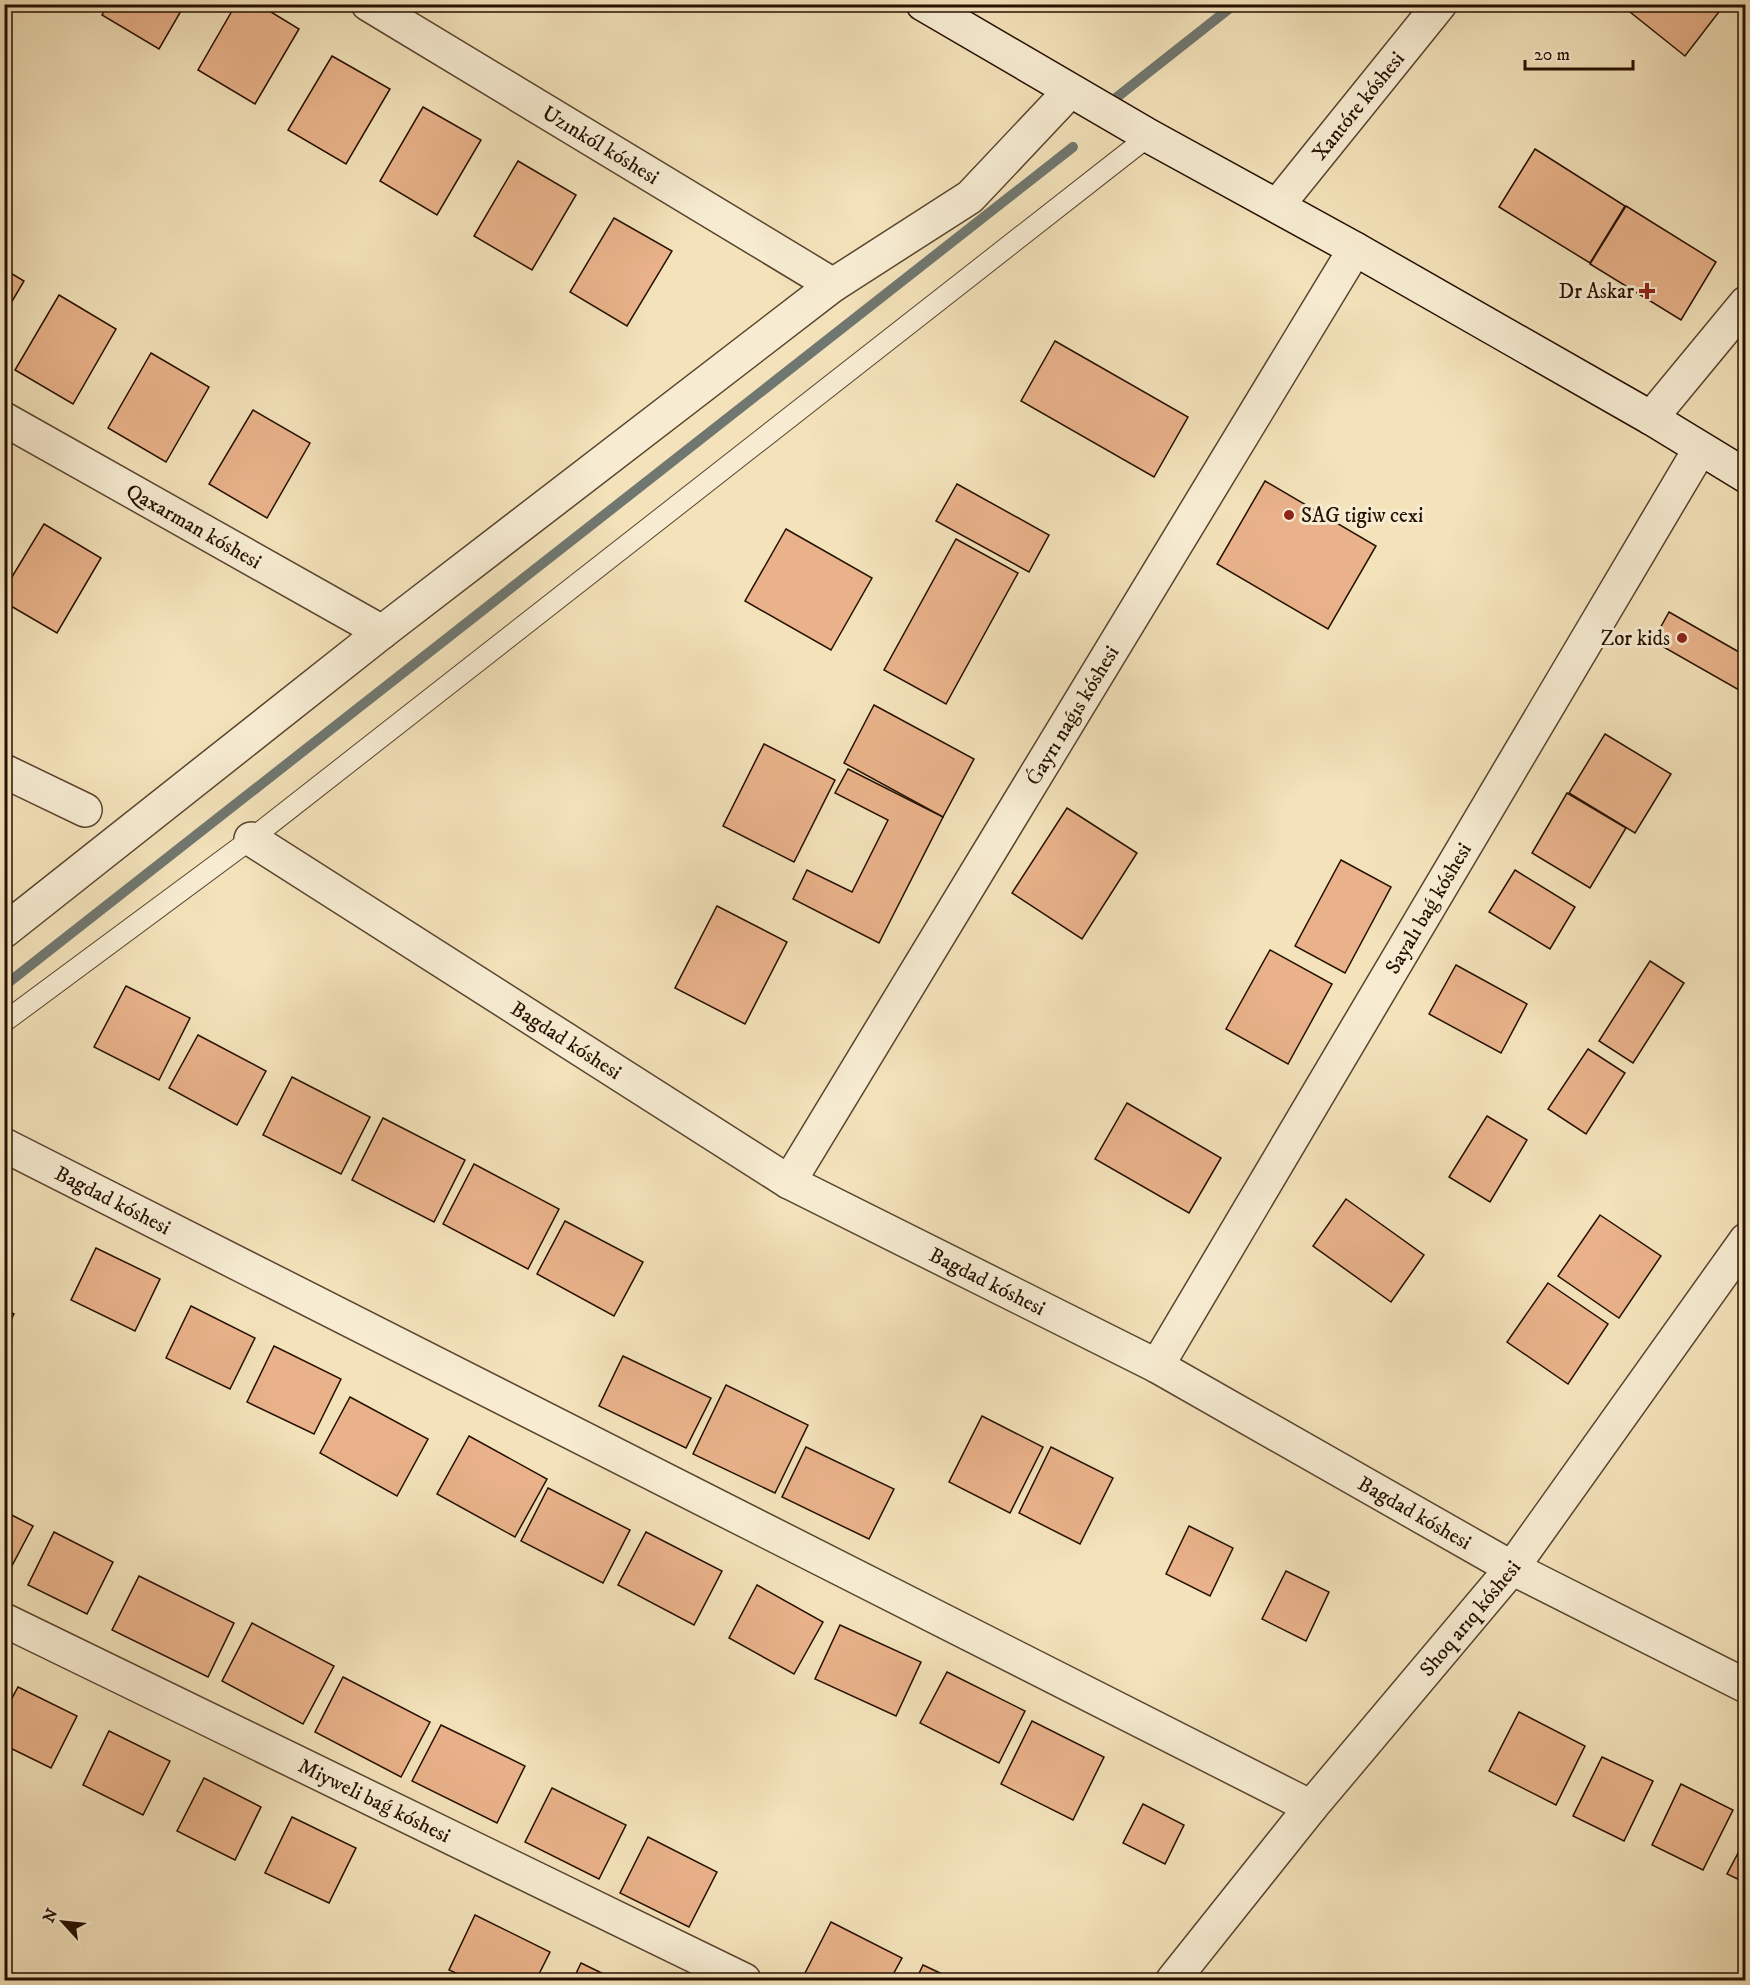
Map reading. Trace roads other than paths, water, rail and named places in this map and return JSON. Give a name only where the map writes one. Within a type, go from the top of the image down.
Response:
[{"type":"street","name":"Uzınkól kóshesi","points":[[368,4],[833,285]]},
{"type":"street","points":[[923,4],[1149,136],[1355,249],[1652,418],[1746,476]]},
{"type":"street","name":"Xantóre kóshesi","points":[[1277,206],[1440,4]]},
{"type":"street","points":[[4,931],[382,632],[833,285],[970,197],[1070,91]]},
{"type":"street","name":"Ǵayrı naǵıs kóshesi","points":[[789,1182],[1355,249]]},
{"type":"street","points":[[1652,418],[1746,303]]},
{"type":"street","name":"Qaxarman kóshesi","points":[[4,419],[382,632]]},
{"type":"street","name":"Sayalı baǵ kóshesi","points":[[1157,1366],[1700,449]]},
{"type":"street","points":[[4,771],[85,810]]},
{"type":"street","name":"Bagdad kóshesi","points":[[251,839],[789,1182],[1157,1366],[1512,1568],[1746,1686]]},
{"type":"street","name":"Bagdad kóshesi","points":[[4,1145],[1311,1807]]},
{"type":"street","name":"Shoq arıq kóshesi","points":[[1173,1980],[1311,1807],[1512,1568],[1746,1240]]},
{"type":"street","name":"Miyweli baǵ kóshesi","points":[[4,1620],[744,1980]]},
{"type":"lane","points":[[4,1022],[251,839],[1149,136]]},
{"type":"waterway","points":[[1112,101],[1235,4]]},
{"type":"waterway","points":[[4,986],[1073,147]]},
{"type":"place","name":"Dr Askar","points":[[1647,291]]},
{"type":"place","name":"SAG tigiw cexi","points":[[1289,515]]},
{"type":"place","name":"Zor kids","points":[[1682,638]]}]
